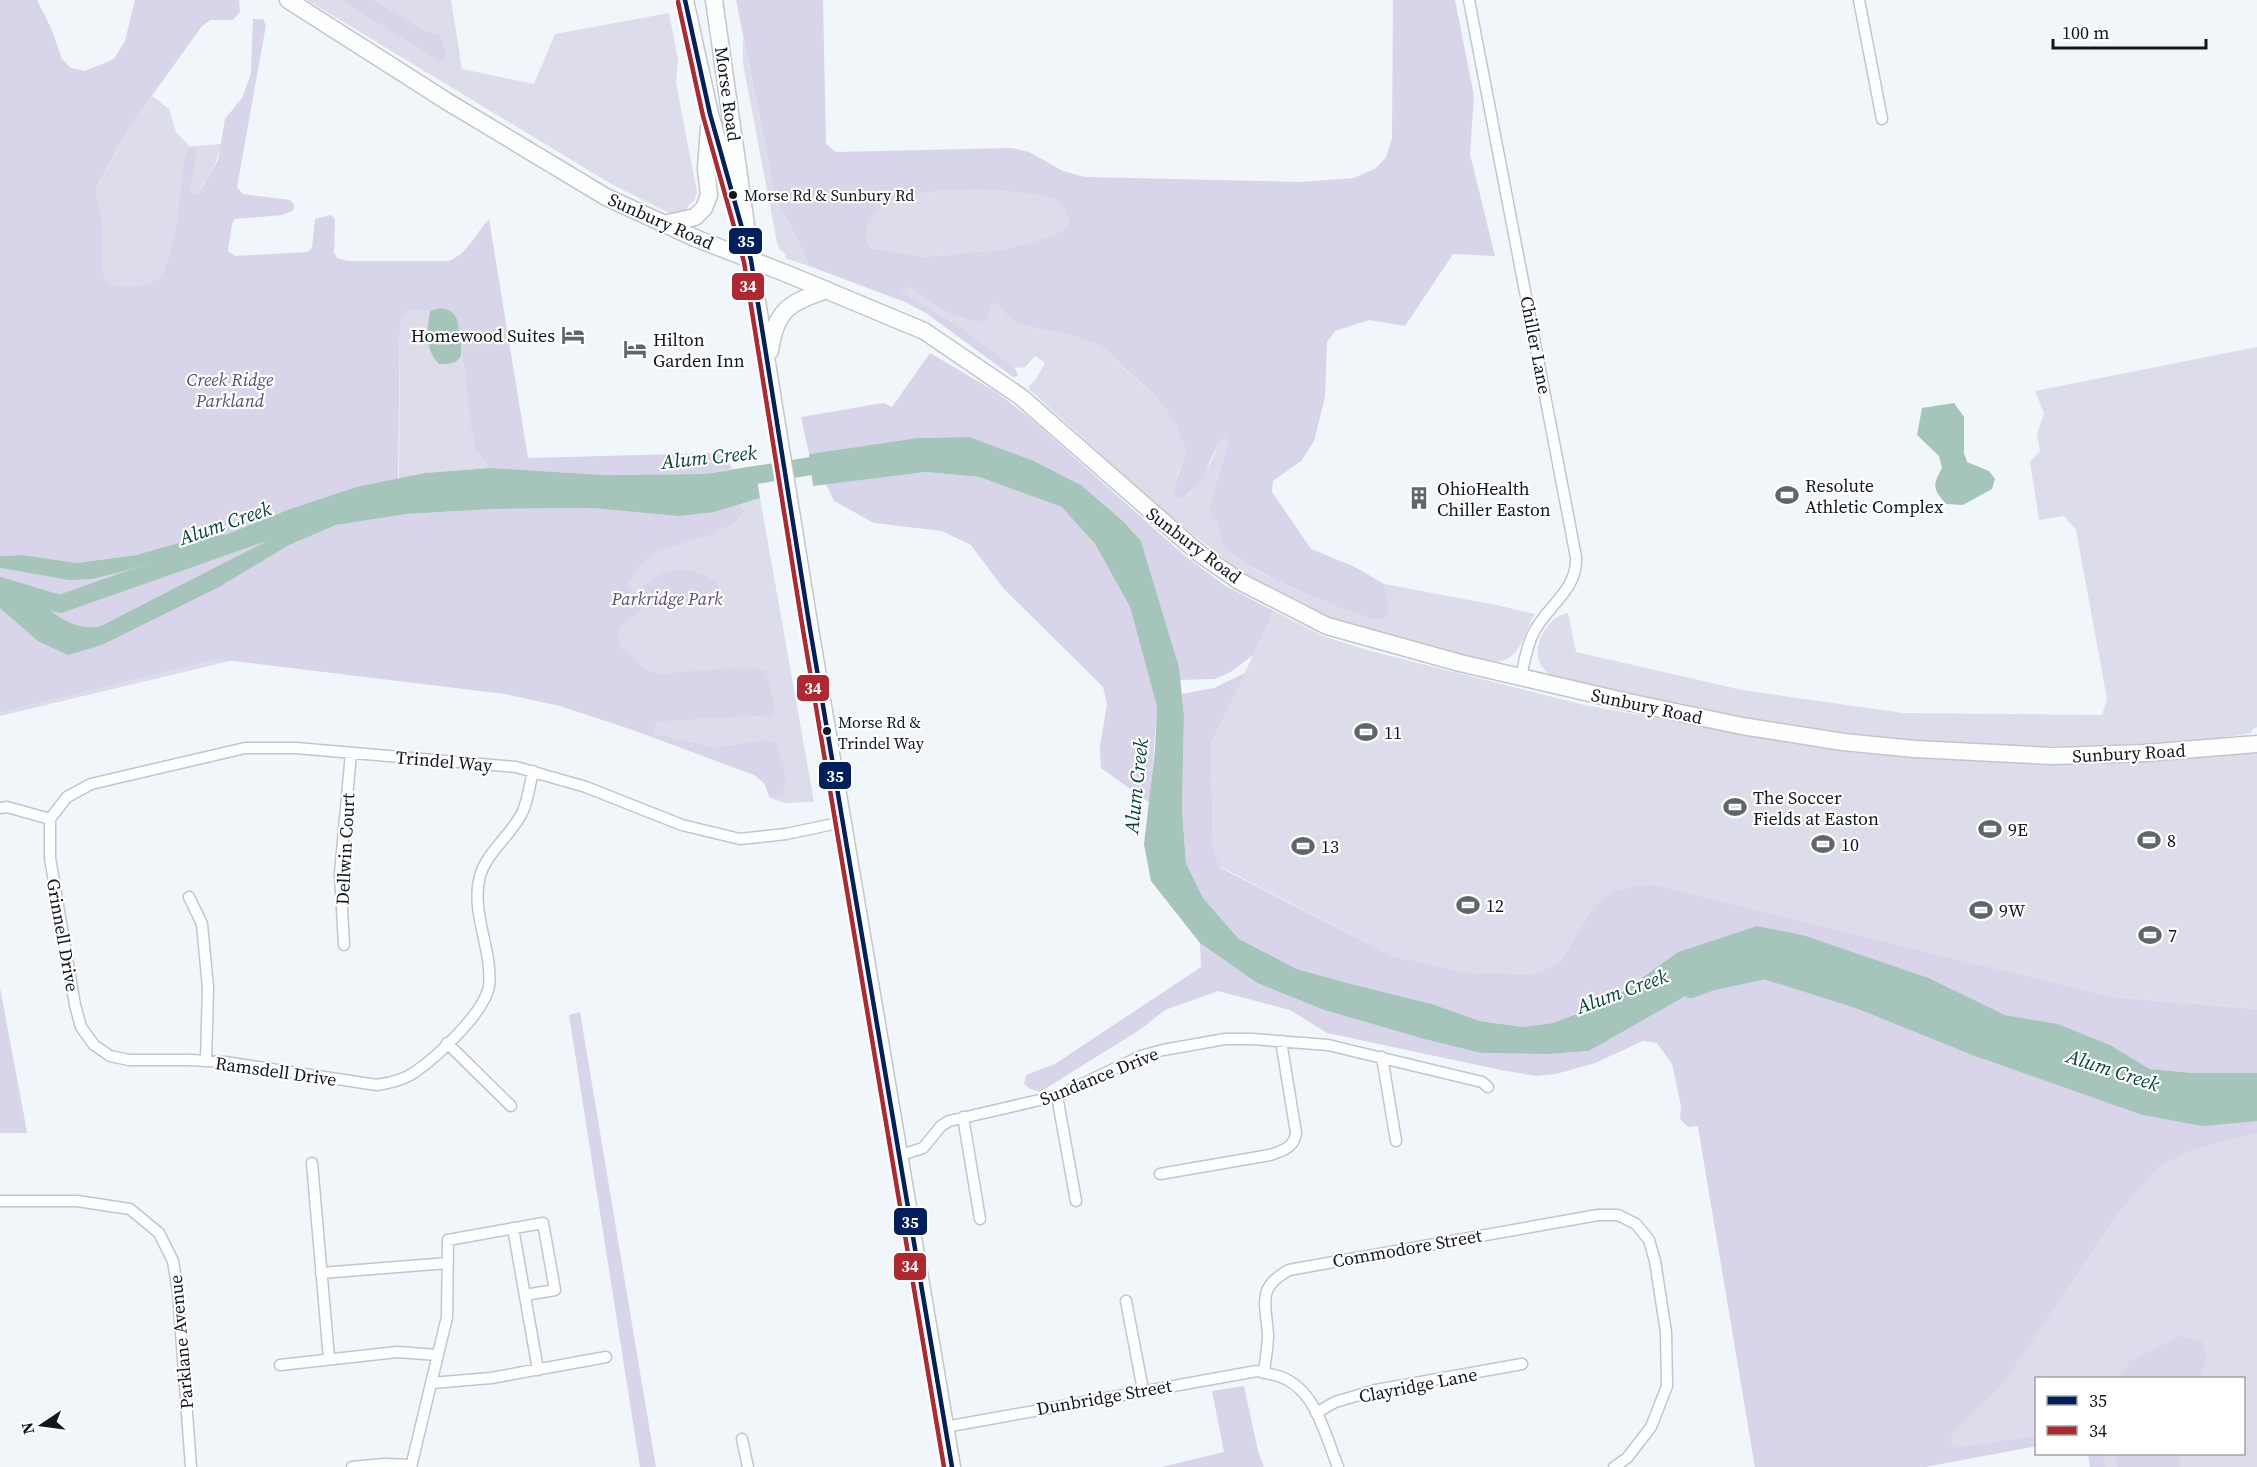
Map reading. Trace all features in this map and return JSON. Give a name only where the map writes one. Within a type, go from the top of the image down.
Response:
[{"type":"main road","name":"Sunbury Road","points":[[288,0],[536,156],[606,197],[664,224],[924,331],[1021,397],[1200,554],[1239,581],[1327,626],[1521,678],[1742,726],[1843,742],[2013,755],[2074,756],[2257,744]]},
{"type":"main road","name":"Morse Road","points":[[685,0],[710,114],[751,260]]},
{"type":"main road","name":"Morse Road","points":[[714,0],[768,367],[898,1156],[952,1467]]},
{"type":"main road","points":[[664,224],[695,217],[704,208],[709,195],[706,169],[710,114]]},
{"type":"main road","points":[[768,367],[773,329],[785,310],[799,300],[827,290]]},
{"type":"street","name":"Chiller Lane","points":[[1469,0],[1577,570],[1572,582],[1532,635],[1521,678]]},
{"type":"street","points":[[1859,0],[1882,119]]},
{"type":"street","name":"Trindel Way","points":[[50,819],[67,797],[91,784],[245,748],[296,748],[516,767],[586,787],[682,825],[740,839],[786,834],[843,822]]},
{"type":"street","name":"Dellwin Court","points":[[344,945],[340,874],[351,753]]},
{"type":"street","name":"Ramsdell Drive","points":[[94,1045],[110,1056],[129,1060],[206,1061],[376,1085],[393,1082],[414,1073],[477,1013],[484,1003],[489,986],[477,895],[480,875],[523,811],[533,771]]},
{"type":"street","points":[[0,808],[7,807],[50,819]]},
{"type":"street","name":"Grinnell Drive","points":[[50,819],[50,858],[75,1005],[81,1027],[94,1045]]},
{"type":"street","points":[[189,897],[202,924],[208,988],[206,1061]]},
{"type":"street","name":"Sundance Drive","points":[[898,1156],[923,1148],[941,1126],[949,1121],[1057,1096],[1141,1056],[1224,1039],[1328,1045],[1482,1082],[1488,1087]]},
{"type":"street","points":[[1160,1174],[1270,1155],[1287,1149],[1295,1139],[1296,1132],[1281,1041]]},
{"type":"street","points":[[447,1043],[511,1106]]},
{"type":"street","points":[[1382,1057],[1396,1141]]},
{"type":"street","points":[[1057,1096],[1076,1201]]},
{"type":"street","points":[[963,1117],[980,1219]]},
{"type":"street","points":[[312,1163],[328,1359]]},
{"type":"street","name":"Parklane Avenue","points":[[0,1201],[77,1201],[130,1209],[159,1233],[173,1261],[178,1292],[191,1467]]},
{"type":"street","name":"Commodore Street","points":[[1264,1373],[1268,1336],[1264,1309],[1265,1292],[1274,1278],[1289,1270],[1598,1215],[1618,1215],[1636,1224],[1649,1240],[1655,1261],[1666,1332],[1666,1386],[1651,1427],[1627,1458]]},
{"type":"street","points":[[351,1467],[384,1464],[411,1466],[447,1317],[448,1240],[543,1223],[555,1290],[525,1295]]},
{"type":"street","points":[[513,1228],[538,1370]]},
{"type":"street","points":[[321,1273],[447,1263]]},
{"type":"street","points":[[1126,1301],[1143,1390]]},
{"type":"street","points":[[280,1365],[397,1352],[438,1355]]},
{"type":"street","points":[[431,1383],[491,1378],[606,1357]]},
{"type":"street","name":"Clayridge Lane","points":[[1316,1413],[1335,1402],[1376,1390],[1522,1364]]},
{"type":"street","name":"Dunbridge Street","points":[[945,1427],[1143,1390],[1250,1372],[1264,1373]]},
{"type":"street","points":[[1264,1373],[1281,1377],[1295,1385],[1308,1397],[1338,1467]]},
{"type":"street","points":[[742,1439],[748,1467]]},
{"type":"street","points":[[1614,1467],[1627,1458],[1636,1467]]},
{"type":"green space","name":"Creek Ridge Parkland","points":[[0,0],[37,0],[51,28],[62,59],[71,68],[85,71],[114,59],[125,41],[135,0],[239,0],[240,12],[233,20],[211,20],[202,26],[130,126],[99,183],[96,190],[103,228],[103,276],[109,284],[128,286],[148,284],[159,277],[165,268],[173,239],[184,158],[190,147],[195,146],[197,155],[190,191],[195,194],[203,186],[218,160],[225,119],[242,98],[251,74],[253,19],[263,19],[266,25],[237,187],[243,194],[290,200],[294,205],[294,210],[283,215],[235,219],[232,224],[228,251],[235,256],[307,252],[312,248],[315,219],[331,215],[335,219],[334,252],[337,258],[348,261],[449,261],[466,248],[489,219],[528,458],[716,453],[727,457],[732,469],[705,474],[603,475],[490,468],[476,451],[470,425],[456,316],[440,308],[430,311],[407,311],[400,321],[398,479],[356,487],[290,509],[227,534],[182,542],[136,555],[77,563],[23,555],[0,556]]},
{"type":"green space","points":[[307,0],[339,0],[440,62],[440,35],[423,29],[374,0],[451,0],[462,69],[534,84],[555,34],[669,13],[678,60],[676,83],[697,192],[694,201],[687,207],[688,213],[669,213],[613,185]]},
{"type":"green space","points":[[339,0],[374,0],[423,29],[440,35],[446,56],[440,62]]},
{"type":"green space","points":[[736,0],[823,0],[826,144],[836,152],[1011,148],[1029,152],[1063,171],[1085,177],[1302,182],[1353,178],[1375,169],[1386,157],[1392,138],[1393,0],[1455,0],[1474,96],[1470,154],[1495,256],[1453,254],[1405,326],[1369,320],[1335,331],[1327,342],[1325,397],[1314,441],[1301,461],[1273,481],[1272,492],[1311,549],[1355,567],[1384,584],[1390,611],[1382,620],[1371,619],[1312,596],[1255,569],[1221,544],[1220,530],[1209,509],[1228,443],[1228,432],[1216,448],[1196,486],[1178,499],[1174,489],[1186,451],[1176,425],[1157,397],[1125,369],[1113,355],[1100,346],[1070,335],[1018,324],[1004,312],[998,303],[992,305],[986,320],[976,321],[946,311],[908,287],[902,290],[959,326],[1015,368],[1018,376],[1013,377],[926,313],[905,302],[809,266],[776,200]],"holes":[[[945,190],[1022,193],[1050,197],[1058,201],[1065,210],[1069,226],[1052,236],[1005,249],[925,257],[871,248],[867,241],[867,226],[874,213],[886,203],[912,195]]]},
{"type":"green space","points":[[743,37],[776,200],[809,266],[785,258],[786,254],[780,250],[777,243],[743,63]]},
{"type":"green space","points":[[152,96],[169,109],[176,132],[190,147],[184,158],[173,239],[165,268],[159,277],[148,284],[135,286],[109,284],[103,276],[103,228],[96,190],[130,126]]},
{"type":"green space","points":[[221,144],[212,171],[195,194],[190,191],[197,155],[195,146]]},
{"type":"green space","points":[[945,190],[1004,191],[1050,197],[1058,201],[1065,210],[1069,226],[1052,236],[1005,249],[925,257],[871,248],[867,241],[867,226],[879,208],[899,198]]},
{"type":"green space","points":[[907,287],[962,319],[998,303],[1018,324],[1070,335],[1100,346],[1113,355],[1125,370],[1157,397],[1176,425],[1186,451],[1177,477],[1189,495],[1210,464],[1221,439],[1228,431],[1228,443],[1209,509],[1217,521],[1222,539],[1221,544],[1255,569],[1292,588],[1371,619],[1382,620],[1390,611],[1384,584],[1535,614],[1516,652],[1510,657],[1494,662],[1372,633],[1335,621],[1233,572],[1229,563],[1158,506],[1030,390],[1029,386],[1045,363],[1035,356],[1025,367],[1015,368],[959,326],[905,294],[902,290]]},
{"type":"green space","points":[[407,311],[430,311],[427,337],[458,360],[462,351],[470,425],[476,451],[490,468],[425,473],[399,479],[400,321]]},
{"type":"green space","points":[[2257,347],[2257,727],[2252,730],[2252,733],[2208,740],[2128,745],[1975,747],[1924,745],[1769,726],[1554,677],[1540,663],[1538,648],[1544,632],[1554,619],[1568,613],[1576,652],[1742,690],[1903,713],[2102,715],[2107,699],[2076,530],[2064,516],[2039,520],[2030,462],[2040,451],[2037,434],[2044,413],[2035,391]]},
{"type":"green space","points":[[930,353],[996,392],[1031,419],[1185,556],[1224,585],[1274,611],[1253,655],[1231,672],[1215,679],[1180,680],[1179,667],[1141,541],[1123,521],[1081,485],[1032,460],[968,437],[917,438],[809,454],[801,417],[883,403],[892,407]]},
{"type":"green space","points":[[926,472],[979,477],[1062,506],[1095,544],[1130,607],[1157,707],[1150,803],[1101,768],[1100,747],[1107,704],[1103,687],[1003,588],[971,545],[942,531],[874,523],[834,501],[826,484]]},
{"type":"green space","name":"Parkridge Park","points":[[760,498],[814,802],[785,803],[770,798],[782,795],[767,740],[713,747],[656,734],[493,598],[0,716],[0,586],[251,535]]},
{"type":"green space","name":"Parkridge Park","points":[[739,505],[745,510],[733,524],[711,534],[656,552],[640,565],[627,584],[630,591],[637,592],[658,576],[677,569],[686,569],[719,584],[717,600],[699,604],[660,600],[650,602],[620,627],[618,635],[620,646],[644,669],[660,674],[748,667],[766,671],[775,709],[773,715],[661,721],[655,724],[654,730],[656,734],[713,747],[767,740],[775,743],[784,769],[785,782],[782,795],[770,798],[764,783],[754,775],[560,706],[505,694],[217,659],[0,712],[0,608],[102,645],[219,587],[289,545],[336,525],[407,514],[493,509],[592,508],[679,516],[714,512]]},
{"type":"green space","points":[[257,532],[264,535],[265,542],[101,626],[88,627],[66,620],[17,584],[0,577],[0,568],[69,580],[92,579]]},
{"type":"green space","name":"The Soccer Fields at Easton","points":[[1274,611],[1323,636],[1367,650],[1584,705],[1847,752],[1928,759],[2028,763],[2124,763],[2257,753],[2257,1009],[2113,997],[1655,885],[1593,906],[1560,963],[1534,974],[1465,972],[1392,956],[1208,860],[1213,846],[1211,744]]},
{"type":"green space","points":[[1245,673],[1211,744],[1213,852],[1221,868],[1392,956],[1465,972],[1534,974],[1560,963],[1593,906],[1615,892],[1639,885],[1655,885],[2113,997],[2257,1009],[2257,1073],[2194,1073],[2150,1069],[2110,1045],[2058,1024],[2005,1015],[1929,978],[1803,935],[1757,926],[1678,952],[1609,1000],[1553,1023],[1523,1027],[1480,1021],[1432,1004],[1297,969],[1239,939],[1203,898],[1186,863],[1182,809],[1184,716],[1182,694],[1214,688]]},
{"type":"green space","points":[[1200,943],[1257,983],[1324,1010],[1481,1053],[1549,1054],[1589,1051],[1710,982],[1765,970],[1860,1000],[1974,1046],[2004,1048],[2096,1081],[2144,1106],[2202,1117],[2257,1112],[2257,1133],[2195,1149],[2158,1167],[2118,1213],[2004,1382],[1953,1432],[1950,1443],[1956,1448],[2035,1436],[2035,1446],[1924,1467],[1755,1467],[1698,1126],[1688,1127],[1680,1119],[1681,1106],[1672,1064],[1657,1043],[1643,1041],[1595,1063],[1556,1074],[1536,1076],[1327,1033],[1290,1010],[1218,991],[1165,1010],[1141,1029],[1040,1092],[1024,1084],[1026,1075],[1055,1064],[1201,967]]},
{"type":"green space","points":[[0,988],[25,1121],[27,1133],[0,1133]]},
{"type":"green space","points":[[1677,1001],[2202,1117],[2257,1112],[2257,1467],[2090,1467],[2088,1455],[2245,1455],[2245,1377],[2035,1377],[2035,1446],[1924,1467],[1755,1467]]},
{"type":"green space","points":[[580,1012],[656,1467],[640,1467],[569,1015]]},
{"type":"green space","points":[[2180,1336],[2202,1341],[2207,1359],[2199,1377],[2120,1377],[2130,1361]]},
{"type":"green space","points":[[1244,1386],[1258,1451],[1264,1467],[1161,1467],[1224,1452],[1212,1391]]},
{"type":"green space","points":[[2088,1455],[2103,1455],[2105,1467],[2090,1467]]},
{"type":"green space","points":[[2115,1455],[2179,1455],[2180,1467],[2117,1467]]},
{"type":"water","points":[[440,308],[452,313],[458,322],[461,352],[460,357],[454,363],[439,364],[429,345],[430,311]]},
{"type":"water","points":[[1954,403],[1964,417],[1964,453],[1967,462],[1989,471],[1995,479],[1992,489],[1963,505],[1946,504],[1938,495],[1935,483],[1942,468],[1939,456],[1917,435],[1922,408]]},
{"type":"water","points":[[969,437],[1032,460],[1081,485],[1123,521],[1141,541],[1179,667],[1184,716],[1182,809],[1186,863],[1203,898],[1239,939],[1297,969],[1432,1004],[1480,1021],[1523,1027],[1553,1023],[1609,1001],[1678,952],[1757,926],[1803,935],[1929,978],[2005,1015],[2058,1024],[2110,1045],[2150,1069],[2194,1073],[2257,1073],[2257,1112],[2202,1117],[2144,1106],[2095,1081],[2004,1048],[1974,1046],[1860,1000],[1765,970],[1710,982],[1589,1051],[1549,1054],[1481,1053],[1324,1010],[1257,983],[1200,943],[1151,881],[1144,844],[1155,750],[1157,707],[1130,607],[1095,544],[1062,507],[979,477],[926,472],[813,486],[809,454],[917,438]]},
{"type":"water","points":[[755,466],[760,498],[714,512],[679,516],[592,508],[493,509],[407,514],[336,525],[289,545],[219,587],[102,645],[68,655],[38,641],[0,608],[0,577],[18,585],[66,621],[88,627],[101,626],[265,542],[264,535],[257,532],[92,579],[69,580],[0,568],[0,556],[23,555],[77,563],[136,555],[182,542],[227,534],[290,509],[356,487],[425,473],[490,468],[603,475],[705,474]]},
{"type":"waterway","name":"Alum Creek","points":[[732,479],[835,462]]},
{"type":"waterway","name":"Alum Creek","points":[[0,586],[60,604],[282,526]]},
{"type":"waterway","name":"Alum Creek","points":[[1691,989],[1710,982],[1765,970],[1860,1000],[1974,1046],[2144,1106],[2202,1117],[2257,1112]]},
{"type":"transit line","name":"35","points":[[685,0],[710,114],[751,260],[809,623],[952,1467]]},
{"type":"transit line","name":"34","points":[[678,2],[703,116],[744,262],[802,624],[944,1467]]},
{"type":"place","name":"Morse Rd & Sunbury Rd","points":[[733,195]]},
{"type":"place","name":"Homewood Suites","points":[[573,335]]},
{"type":"place","name":"Hilton Garden Inn","points":[[635,349]]},
{"type":"place","name":"Resolute Athletic Complex","points":[[1787,495]]},
{"type":"place","name":"OhioHealth Chiller Easton","points":[[1419,498]]},
{"type":"place","name":"Morse Rd & Trindel Way","points":[[827,731]]},
{"type":"place","name":"11","points":[[1366,732]]},
{"type":"place","name":"The Soccer Fields at Easton","points":[[1735,807]]},
{"type":"place","name":"9E","points":[[1990,829]]},
{"type":"place","name":"8","points":[[2149,840]]},
{"type":"place","name":"10","points":[[1823,844]]},
{"type":"place","name":"13","points":[[1303,846]]},
{"type":"place","name":"12","points":[[1468,905]]},
{"type":"place","name":"9W","points":[[1981,910]]},
{"type":"place","name":"7","points":[[2150,935]]}]
